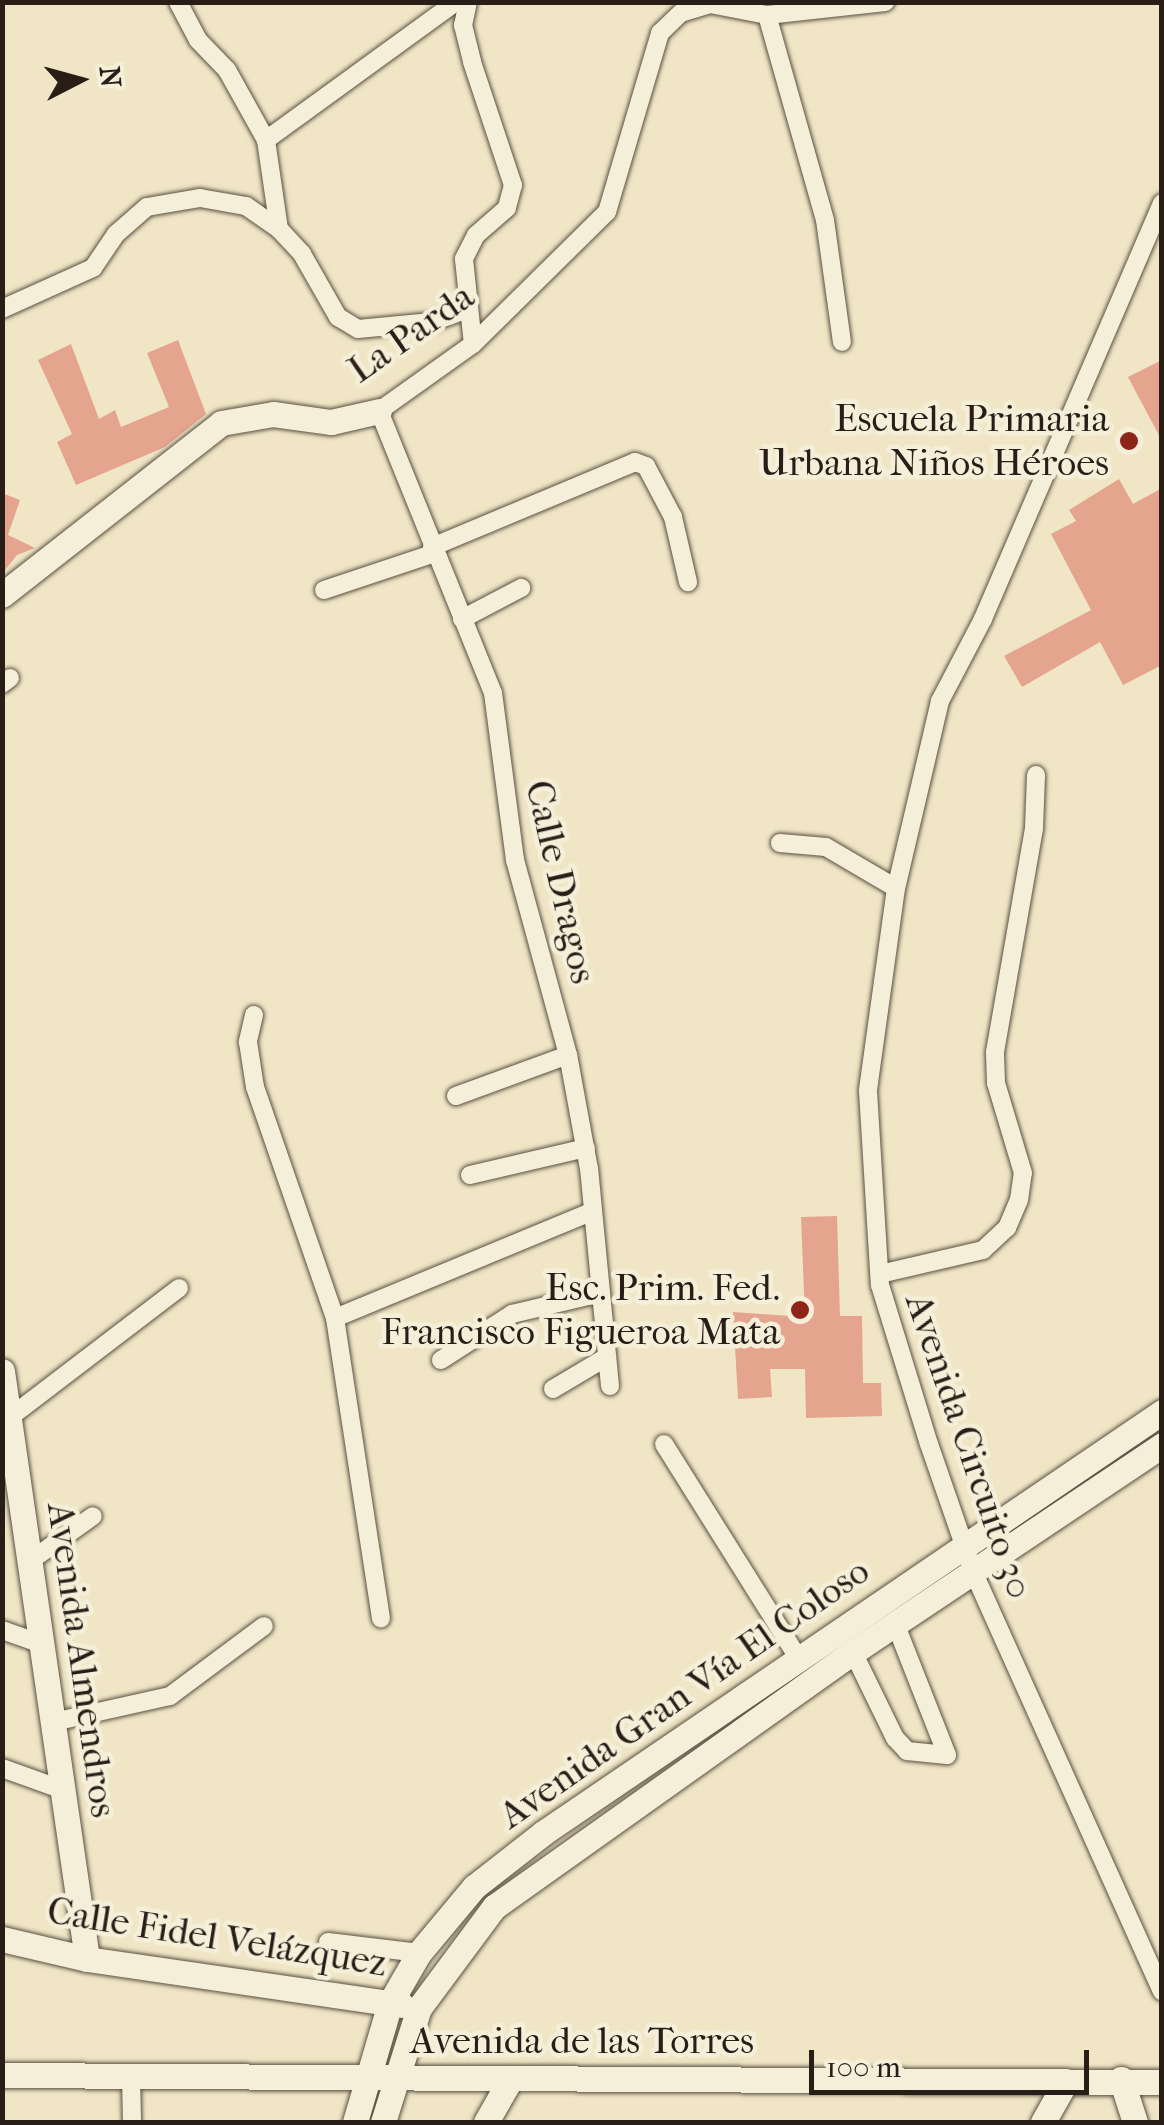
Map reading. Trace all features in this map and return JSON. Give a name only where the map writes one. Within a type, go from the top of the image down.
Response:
[{"type":"main road","name":"La Parda","points":[[2,595],[221,423],[260,414],[331,422],[379,411]]},
{"type":"main road","name":"Avenida Almendros","points":[[2,1371],[88,1960]]},
{"type":"main road","name":"Avenida Gran Vía El Coloso","points":[[355,2122],[365,2076],[390,2003],[419,1954],[474,1887],[543,1833],[1162,1412]]},
{"type":"main road","name":"Avenida Gran Vía El Coloso","points":[[382,2122],[393,2077],[419,2008],[494,1907],[895,1623],[1162,1446]]},
{"type":"main road","name":"Calle Fidel Velázquez","points":[[2,1939],[88,1960],[419,2008]]},
{"type":"main road","name":"Avenida de las Torres","points":[[2,2076],[1162,2082]]},
{"type":"main road","points":[[1120,2079],[1135,2122]]},
{"type":"main road","points":[[486,2122],[510,2080]]},
{"type":"main road","points":[[1044,2122],[1066,2081]]},
{"type":"street","points":[[178,2],[198,40],[227,70],[266,140],[279,229]]},
{"type":"street","points":[[266,140],[456,2]]},
{"type":"street","points":[[468,2],[463,25],[513,196],[464,258],[465,310],[473,344]]},
{"type":"street","points":[[842,342],[825,220],[768,15],[885,2]]},
{"type":"street","name":"La Parda","points":[[379,411],[473,344],[608,212],[660,32],[682,12],[710,4],[768,15]]},
{"type":"street","points":[[2,309],[93,268],[116,234],[147,207],[200,198],[246,206],[279,229],[302,254],[338,317],[358,329],[414,326],[465,310]]},
{"type":"street","name":"Avenida Circuito 30","points":[[1162,203],[983,618],[940,700],[896,888],[868,1091],[880,1274],[962,1546],[1162,1990]]},
{"type":"street","name":"Calle Dragos","points":[[379,411],[492,693],[516,860],[568,1054],[586,1148],[610,1386]]},
{"type":"street","points":[[324,590],[434,550],[635,462],[646,466],[672,518],[688,582]]},
{"type":"street","points":[[462,619],[522,588]]},
{"type":"street","points":[[880,1274],[983,1250],[1007,1228],[1019,1200],[1023,1173],[996,1083],[994,1052],[1034,828],[1036,775]]},
{"type":"street","points":[[780,843],[826,848],[896,888]]},
{"type":"street","points":[[254,1014],[248,1042],[255,1087],[335,1318],[381,1619]]},
{"type":"street","points":[[456,1096],[568,1054]]},
{"type":"street","points":[[470,1175],[586,1148]]},
{"type":"street","points":[[335,1318],[593,1211]]},
{"type":"street","points":[[9,1418],[180,1288]]},
{"type":"street","points":[[441,1360],[512,1314],[601,1293]]},
{"type":"street","points":[[553,1389],[606,1356]]},
{"type":"street","points":[[664,1444],[800,1658]]},
{"type":"street","points":[[30,1560],[93,1516]]},
{"type":"street","points":[[853,1652],[895,1738],[908,1751],[947,1755],[895,1623]]},
{"type":"street","points":[[53,1722],[170,1696],[264,1626]]},
{"type":"street","points":[[2,1630],[42,1644]]},
{"type":"street","points":[[2,1768],[63,1790]]},
{"type":"street","points":[[328,1942],[419,1954]]},
{"type":"street","points":[[131,2077],[132,2122]]},
{"type":"building","points":[[178,340],[206,414],[165,447],[76,485],[57,442],[72,434],[38,360],[71,344],[99,419],[115,410],[121,427],[169,407],[147,353]]},
{"type":"building","points":[[1162,360],[1162,441],[1128,377]]},
{"type":"building","points":[[1119,479],[1133,504],[1162,488],[1162,665],[1123,685],[1100,642],[1022,687],[1004,656],[1091,610],[1051,534],[1076,521],[1069,510]]},
{"type":"building","points":[[2,493],[20,500],[8,535],[35,548],[17,555],[2,574]]},
{"type":"building","points":[[837,1216],[840,1316],[862,1316],[863,1383],[881,1383],[882,1416],[806,1418],[805,1369],[770,1369],[772,1397],[738,1399],[733,1312],[805,1317],[801,1217]]},
{"type":"place","name":"Escuela Primaria Urbana Niños Héroes","points":[[1129,441]]},
{"type":"place","name":"Esc. Prim. Fed. Francisco Figueroa Mata","points":[[800,1310]]}]
